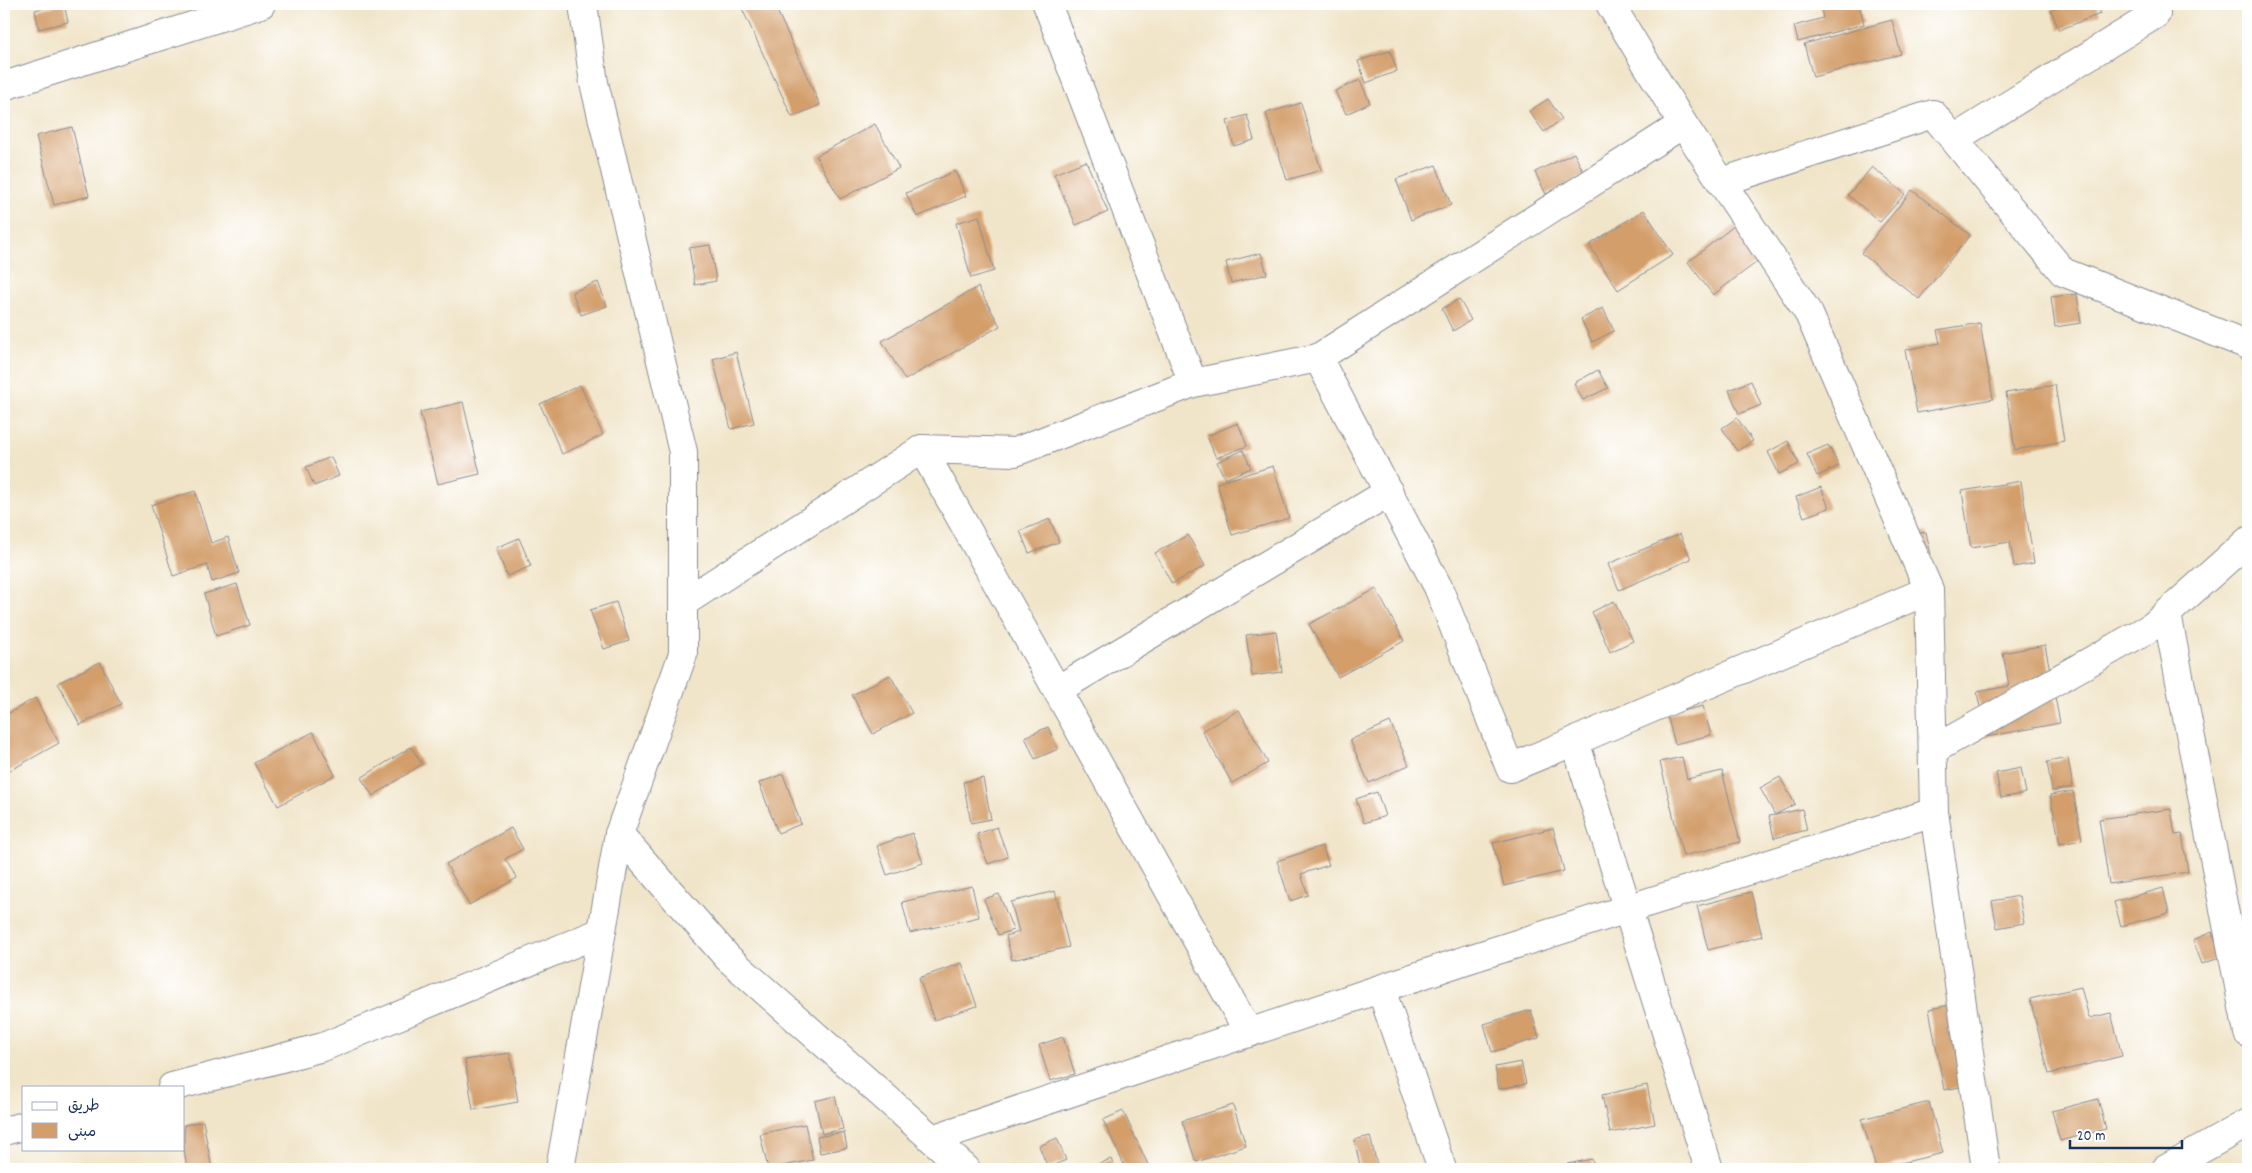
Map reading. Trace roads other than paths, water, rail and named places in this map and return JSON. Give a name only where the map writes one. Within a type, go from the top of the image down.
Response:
[{"type":"street","points":[[4,86],[261,4]]},
{"type":"street","points":[[560,1169],[619,834],[683,654],[683,452],[594,83],[583,4]]},
{"type":"street","points":[[1047,4],[1192,383]]},
{"type":"street","points":[[1610,4],[1682,124],[1809,314],[1929,590],[1934,812],[1986,1169]]},
{"type":"street","points":[[1954,139],[2156,14],[2151,4]]},
{"type":"street","points":[[1721,182],[1933,114],[2063,272],[2248,345]]},
{"type":"street","points":[[683,603],[922,449],[1015,452],[1192,383],[1318,358],[1682,124]]},
{"type":"street","points":[[1318,358],[1438,588],[1510,768],[1929,590]]},
{"type":"street","points":[[922,449],[1249,1033]]},
{"type":"street","points":[[1057,690],[1389,492]]},
{"type":"street","points":[[1933,750],[2153,626],[2248,541]]},
{"type":"street","points":[[2167,614],[2248,1033]]},
{"type":"street","points":[[1575,741],[1709,1169]]},
{"type":"street","points":[[932,1139],[1381,989],[1934,812]]},
{"type":"street","points":[[619,834],[728,958],[966,1169]]},
{"type":"street","points":[[176,1086],[323,1046],[602,932]]},
{"type":"street","points":[[1381,989],[1442,1169]]},
{"type":"street","points":[[2166,1169],[2248,1123]]},
{"type":"street","points":[[4,1132],[22,1127]]}]
